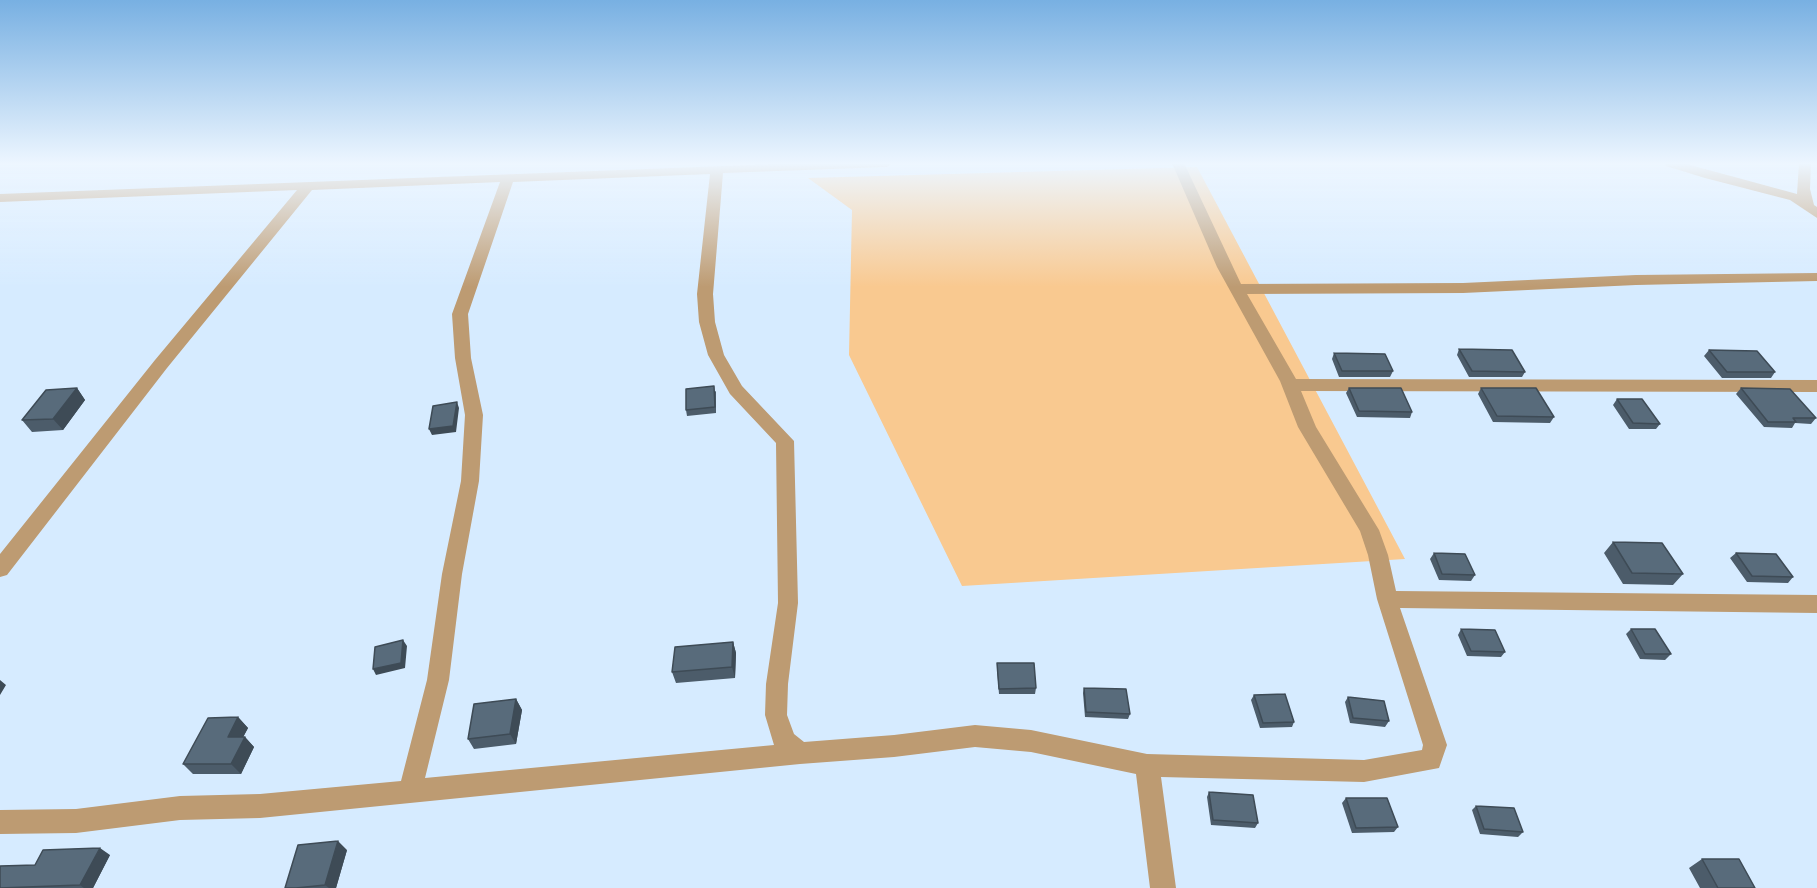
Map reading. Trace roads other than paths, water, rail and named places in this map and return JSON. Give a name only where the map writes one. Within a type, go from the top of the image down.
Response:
[{"type":"street","points":[[0,569],[37,525],[161,364],[293,204]]},
{"type":"street","points":[[410,792],[438,680],[452,574],[470,481],[474,415],[461,346],[460,314],[499,204]]},
{"type":"street","points":[[714,204],[705,294],[707,322],[716,356],[736,390],[785,441],[788,603],[777,684],[776,715],[784,741],[800,753]]},
{"type":"street","points":[[0,822],[76,821],[180,808],[260,806],[800,753],[894,746],[975,736],[1031,741],[1147,765],[1364,771],[1431,760],[1435,745],[1387,598],[1378,555],[1369,530],[1307,427],[1290,386],[1224,267],[1197,204]]},
{"type":"street","points":[[1236,289],[1463,288],[1636,280],[1817,277]]},
{"type":"street","points":[[1290,386],[1817,386]]},
{"type":"street","points":[[1387,598],[1817,604]]},
{"type":"street","points":[[1147,765],[1162,888]]}]
